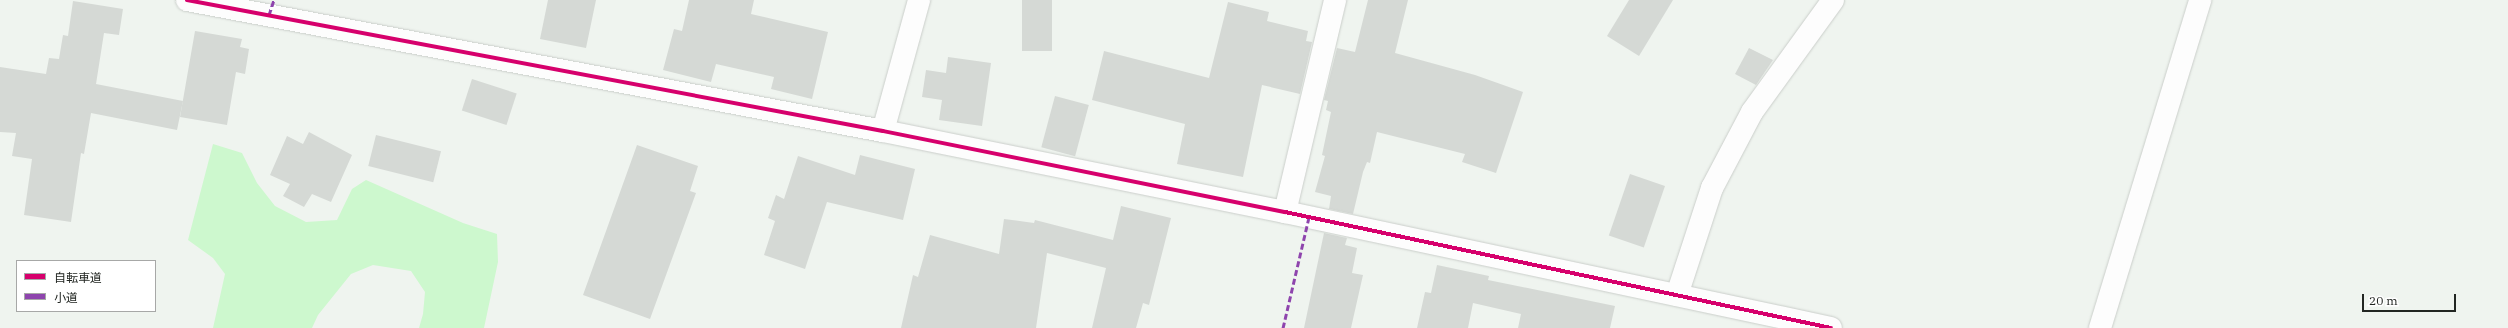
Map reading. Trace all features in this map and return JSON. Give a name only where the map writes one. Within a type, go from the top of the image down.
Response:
[{"type":"street","points":[[187,0],[883,131],[1286,212],[1831,328]]},
{"type":"street","points":[[883,131],[919,0]]},
{"type":"street","points":[[1286,212],[1335,0]]},
{"type":"street","points":[[1677,294],[1712,188],[1752,112],[1833,0]]},
{"type":"street","points":[[2100,328],[2200,0]]},
{"type":"green space","points":[[213,144],[242,153],[257,183],[275,206],[306,222],[337,220],[352,189],[366,180],[463,223],[497,234],[498,262],[484,328],[419,328],[423,314],[425,292],[411,271],[373,265],[351,274],[318,315],[312,328],[213,328],[225,274],[213,258],[188,240]]},
{"type":"building","points":[[548,0],[596,0],[586,48],[540,39]]},
{"type":"building","points":[[689,0],[754,0],[751,14],[828,32],[812,99],[771,89],[774,77],[716,64],[711,82],[663,70],[674,29],[682,31]]},
{"type":"building","points":[[1022,0],[1052,0],[1052,51],[1022,51]]},
{"type":"building","points":[[1368,0],[1408,0],[1395,53],[1475,75],[1523,92],[1496,173],[1462,162],[1465,154],[1377,132],[1370,163],[1367,162],[1363,172],[1353,214],[1329,209],[1331,196],[1315,192],[1325,156],[1322,155],[1331,112],[1326,110],[1328,101],[1324,100],[1337,48],[1355,52]]},
{"type":"building","points":[[1629,0],[1673,0],[1639,56],[1607,36]]},
{"type":"building","points":[[73,1],[123,9],[119,35],[104,33],[96,84],[183,101],[177,130],[91,113],[84,154],[81,153],[71,222],[24,215],[32,159],[12,156],[16,133],[0,132],[0,67],[46,74],[49,58],[59,59],[63,35],[68,36]]},
{"type":"building","points":[[1228,2],[1269,12],[1267,21],[1308,31],[1306,41],[1312,42],[1300,94],[1262,85],[1243,177],[1177,164],[1185,124],[1092,100],[1104,51],[1209,78]]},
{"type":"building","points":[[195,31],[242,39],[240,47],[249,49],[245,74],[236,72],[227,125],[180,117]]},
{"type":"building","points":[[1749,48],[1773,60],[1756,85],[1735,74]]},
{"type":"building","points":[[948,57],[991,63],[982,126],[939,120],[942,100],[922,97],[926,70],[946,73]]},
{"type":"building","points":[[472,79],[517,94],[507,125],[462,110]]},
{"type":"building","points":[[1055,96],[1089,105],[1075,156],[1041,147]]},
{"type":"building","points":[[309,132],[352,155],[331,202],[312,194],[304,207],[283,196],[290,184],[270,175],[287,136],[303,144]]},
{"type":"building","points":[[376,135],[441,151],[433,182],[368,166]]},
{"type":"building","points":[[637,145],[698,166],[690,191],[696,193],[650,319],[583,295]]},
{"type":"building","points":[[860,155],[915,169],[903,220],[827,202],[805,269],[764,255],[775,221],[768,218],[776,195],[784,199],[798,156],[855,175]]},
{"type":"building","points":[[1630,174],[1665,186],[1644,248],[1609,235]]},
{"type":"building","points":[[1121,206],[1171,218],[1149,305],[1143,303],[1136,328],[1092,328],[1106,268],[1047,253],[1036,328],[901,328],[913,275],[918,277],[930,235],[999,254],[1004,219],[1034,223],[1035,220],[1113,240]]},
{"type":"building","points":[[1324,233],[1347,238],[1345,245],[1357,248],[1352,273],[1363,275],[1351,328],[1304,328]]},
{"type":"building","points":[[1437,265],[1489,276],[1488,280],[1615,306],[1610,328],[1518,328],[1521,314],[1473,303],[1468,328],[1417,328],[1425,292],[1431,293]]},
{"type":"marked path","points":[[269,15],[274,0]]},
{"type":"marked path","points":[[1283,328],[1309,217]]},
{"type":"cycle path","points":[[187,0],[883,131],[1285,212],[1831,328]]}]
